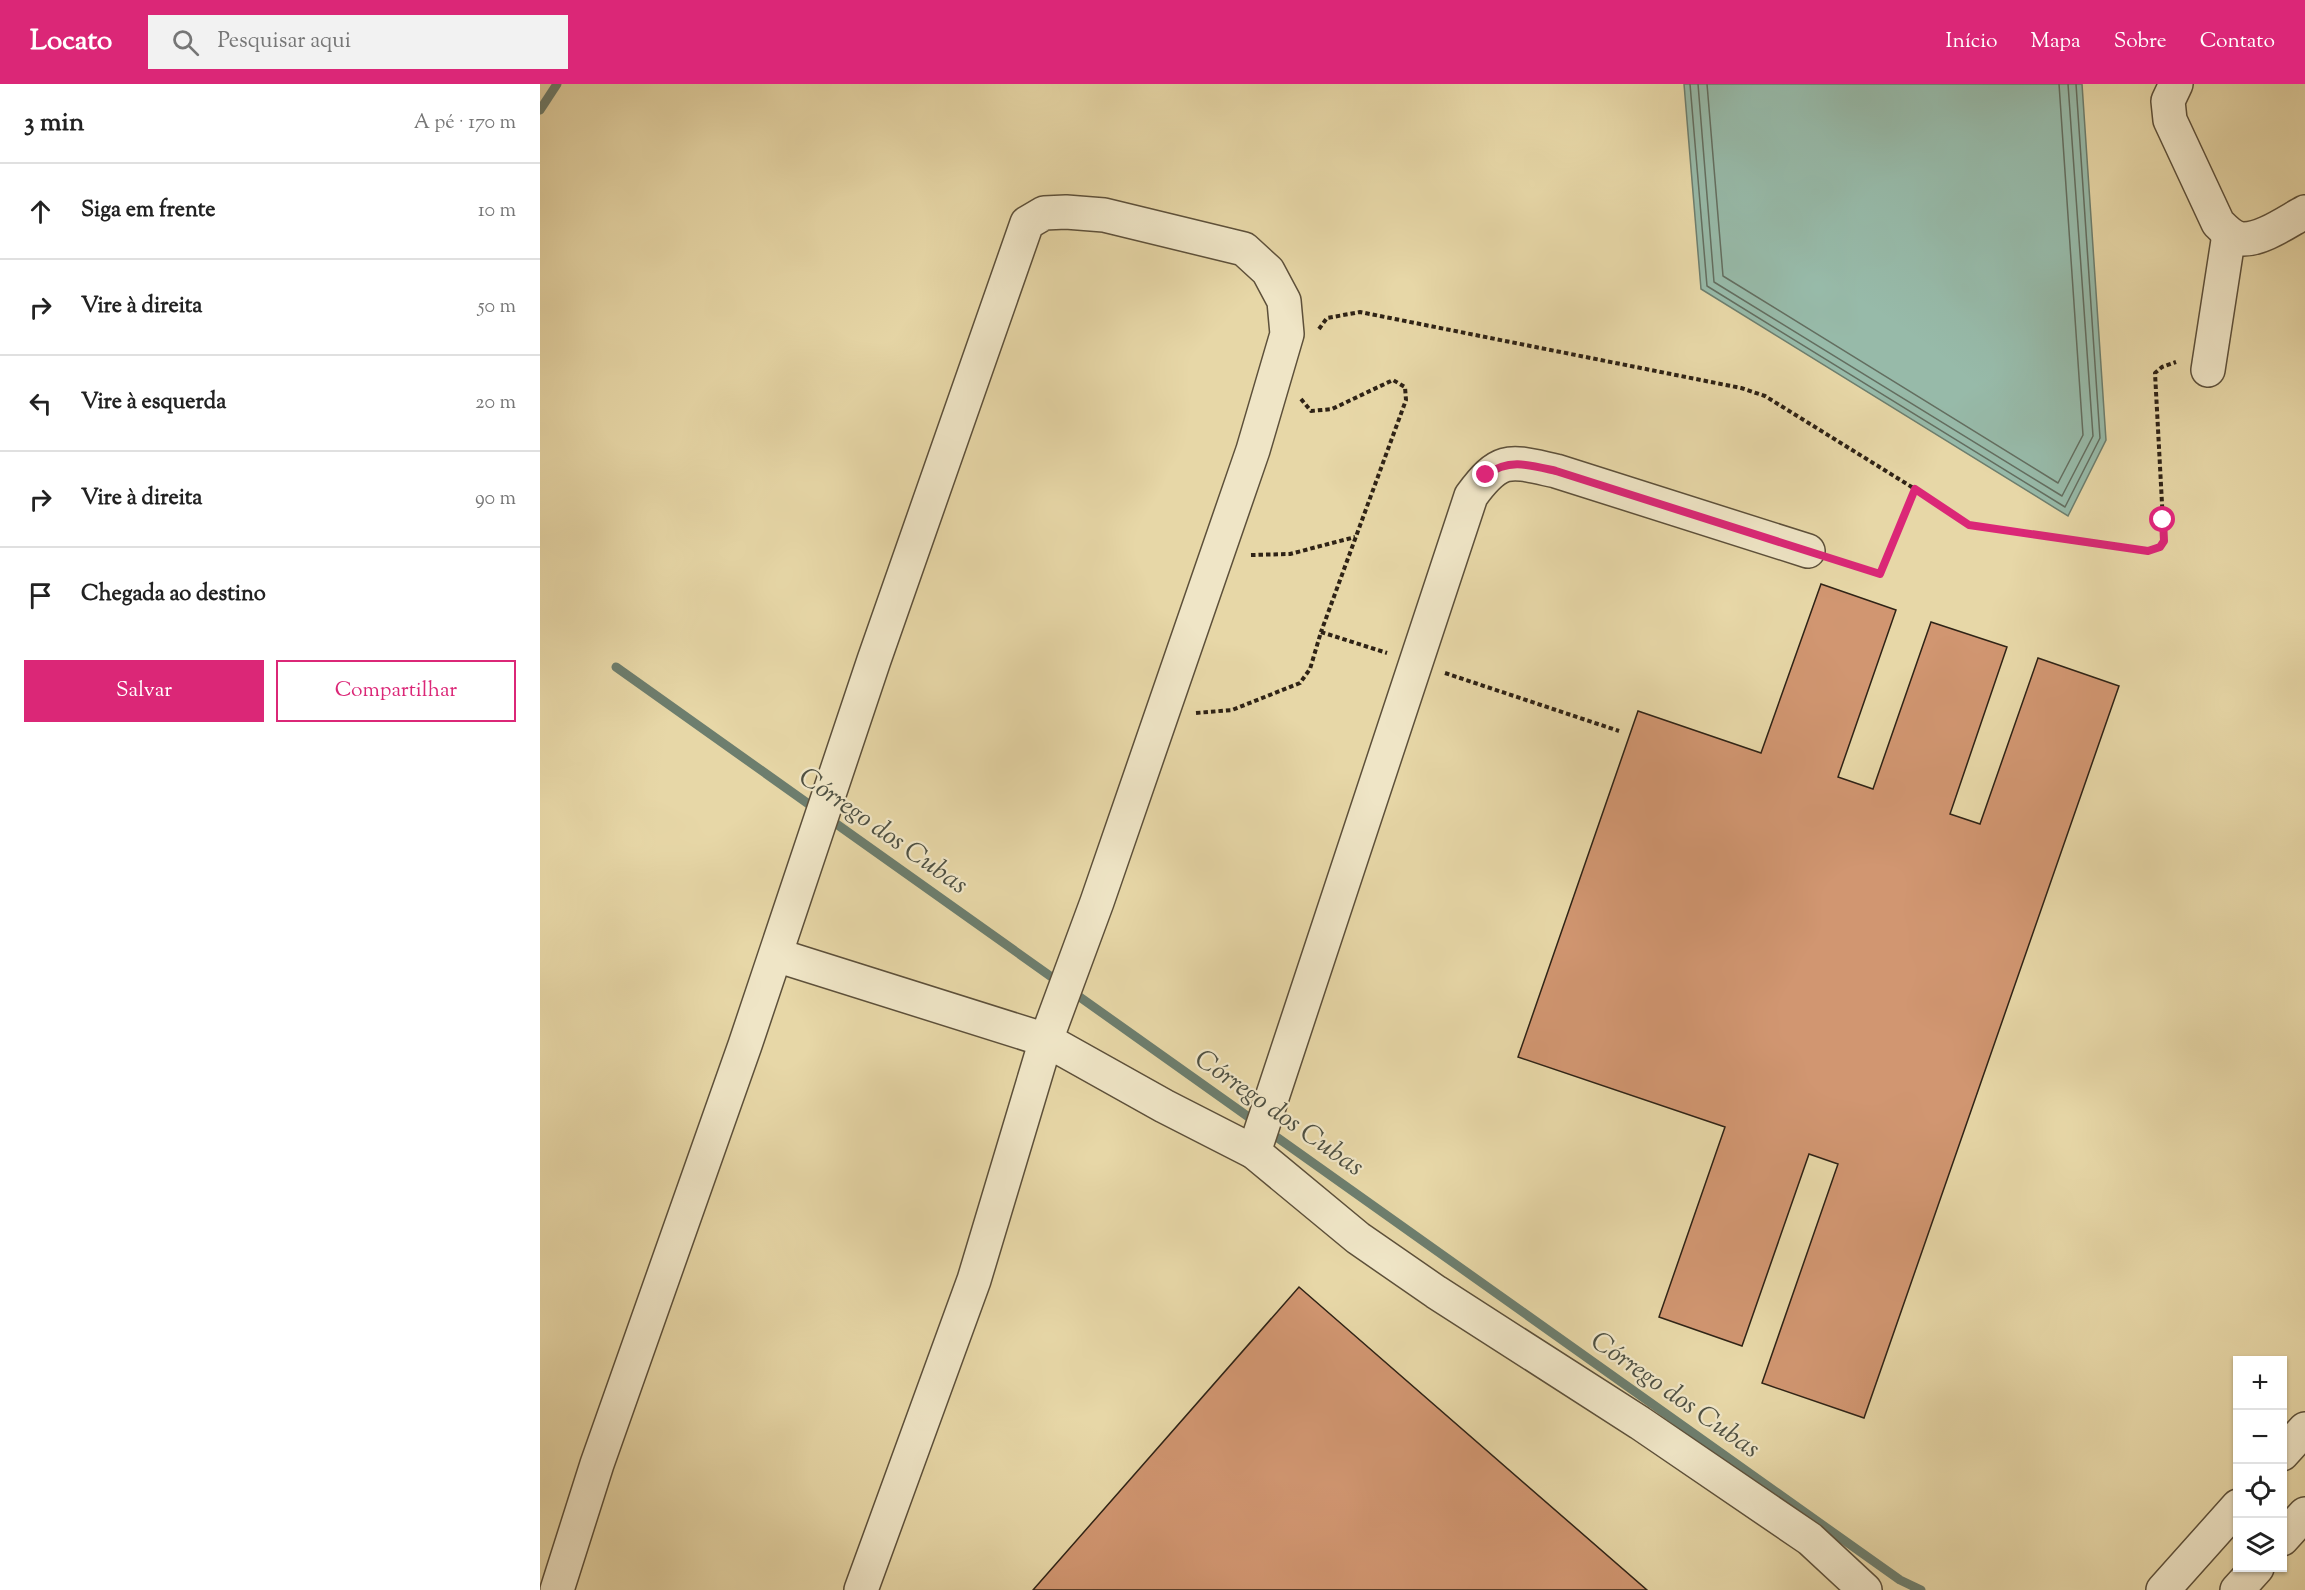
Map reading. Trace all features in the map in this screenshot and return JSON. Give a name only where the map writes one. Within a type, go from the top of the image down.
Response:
[{"type":"lane","points":[[2176,84],[2168,100],[2170,120],[2218,223],[2229,234],[2242,239],[2258,236],[2305,212]]},
{"type":"lane","points":[[557,1590],[597,1464],[776,955],[874,660],[1028,223],[1044,213],[1104,215],[1244,249],[1268,272],[1284,301],[1287,334],[1281,361],[1217,555],[1046,1040],[974,1280],[861,1590]]},
{"type":"lane","points":[[2209,363],[2229,234]]},
{"type":"lane","points":[[1254,1152],[1471,496],[1486,475],[1498,466],[1514,463],[1556,471],[1808,551]]},
{"type":"lane","points":[[776,955],[1046,1040],[1164,1106],[1254,1152],[1358,1238],[1436,1292],[1640,1423],[1810,1539],[1865,1590]]},
{"type":"lane","points":[[2287,1449],[2305,1429]]},
{"type":"lane","points":[[2163,1590],[2233,1512]]},
{"type":"lane","points":[[2287,1534],[2305,1514]]},
{"type":"lane","points":[[2237,1590],[2253,1572]]},
{"type":"path","points":[[1317,333],[1328,318],[1360,312],[1741,388],[1765,396],[1969,525],[2148,551],[2160,547],[2164,541],[2155,373],[2162,367],[2182,361],[2209,363]]},
{"type":"path","points":[[1299,388],[1302,399],[1311,411],[1332,409],[1394,380],[1405,387],[1406,400],[1321,632]]},
{"type":"path","points":[[1808,551],[1880,574],[1915,489]]},
{"type":"path","points":[[1217,555],[1290,554],[1356,537]]},
{"type":"water","points":[[1684,84],[2082,84],[2106,440],[2068,516],[1701,289]]},
{"type":"building","points":[[1821,584],[1896,610],[1838,777],[1873,789],[1931,622],[2007,647],[1950,814],[1980,824],[2038,658],[2119,686],[1864,1418],[1762,1383],[1838,1164],[1809,1154],[1742,1346],[1659,1317],[1725,1127],[1518,1057],[1638,711],[1761,753]]},
{"type":"building","points":[[1299,1287],[1647,1590],[1033,1590]]},
{"type":"waterway","points":[[540,110],[557,84]]},
{"type":"waterway","name":"Córrego dos Cubas","points":[[616,667],[817,810]]},
{"type":"waterway","name":"Córrego dos Cubas","points":[[828,818],[1257,1123]]},
{"type":"waterway","name":"Córrego dos Cubas","points":[[1268,1131],[1900,1580],[1921,1590]]},
{"type":"route","points":[[1486,475],[1498,466],[1514,463],[1556,471],[1880,574],[1915,489],[1969,525],[2148,551],[2160,547],[2164,541],[2163,520]]}]
